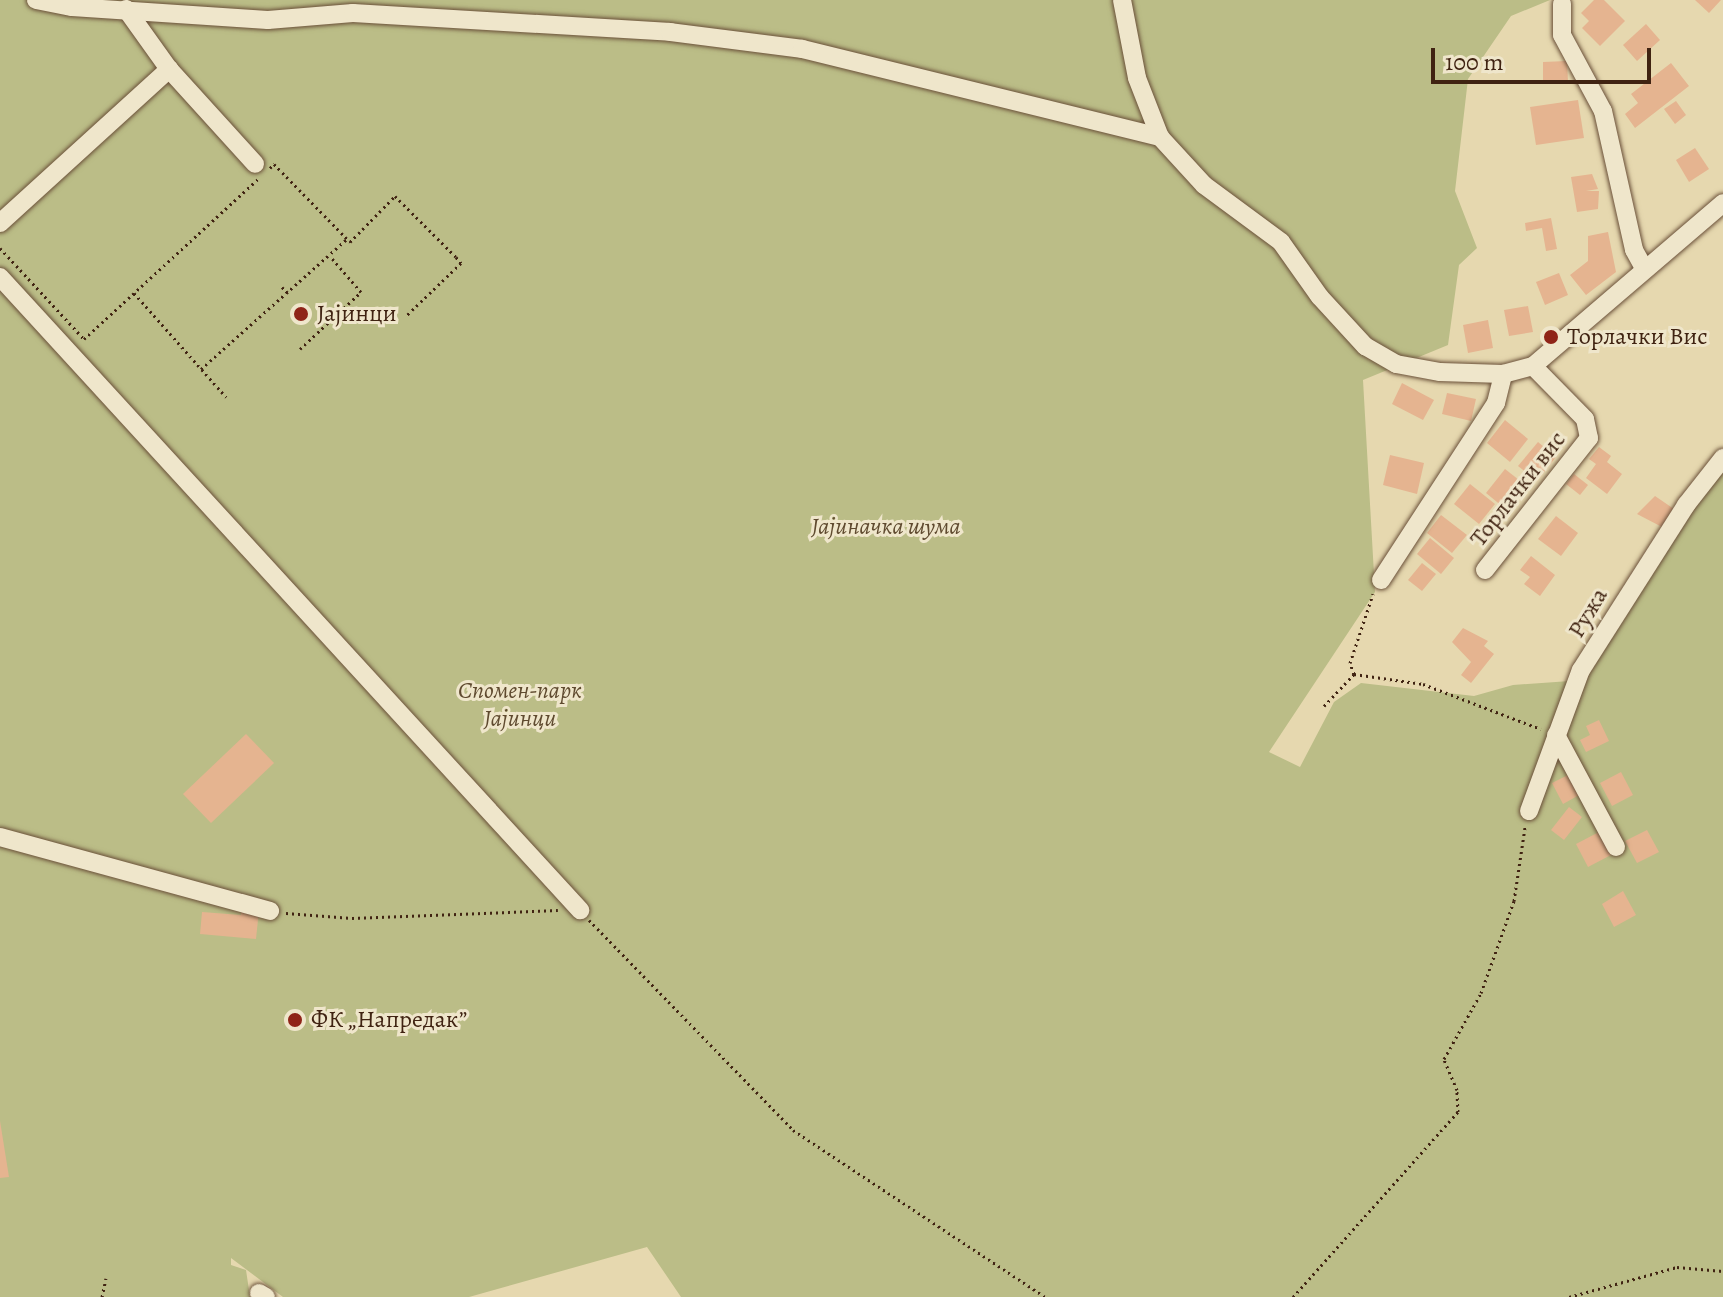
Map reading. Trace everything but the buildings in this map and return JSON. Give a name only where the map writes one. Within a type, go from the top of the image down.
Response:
[{"type":"street","points":[[36,0],[268,20],[353,13],[670,32],[802,49],[1160,137]]},
{"type":"street","points":[[1122,0],[1137,78],[1160,137],[1204,185],[1281,242],[1365,346],[1416,369],[1503,374],[1533,366],[1723,203]]},
{"type":"street","points":[[1562,4],[1562,35],[1603,111],[1634,250],[1644,268]]},
{"type":"street","points":[[126,9],[169,69],[255,164]]},
{"type":"street","points":[[0,223],[169,69]]},
{"type":"street","points":[[0,277],[580,910]]},
{"type":"street","name":"Торлачки вис","points":[[1485,570],[1589,438],[1585,419],[1533,366]]},
{"type":"street","points":[[1381,580],[1496,403],[1503,374]]},
{"type":"street","name":"Ружа","points":[[1529,811],[1581,670],[1623,601],[1723,458]]},
{"type":"street","points":[[1556,735],[1616,847]]},
{"type":"street","points":[[0,837],[183,892],[270,911]]},
{"type":"path","points":[[0,248],[84,339],[274,164],[350,242],[395,196],[461,263],[407,315]]},
{"type":"path","points":[[330,256],[348,238]]},
{"type":"path","points":[[201,369],[326,253],[361,292],[300,349]]},
{"type":"path","points":[[134,293],[226,397]]},
{"type":"path","points":[[1354,674],[1350,663],[1362,621],[1381,580]]},
{"type":"path","points":[[1354,674],[1423,684],[1472,698],[1556,735]]},
{"type":"path","points":[[1324,706],[1354,674]]},
{"type":"path","points":[[1293,1297],[1458,1112],[1457,1090],[1444,1059],[1481,993],[1514,901],[1518,849],[1529,811]]},
{"type":"path","points":[[270,911],[352,918],[580,910],[793,1130],[1045,1297]]},
{"type":"path","points":[[1569,1297],[1677,1267],[1723,1271]]},
{"type":"path","points":[[102,1297],[106,1278]]},
{"type":"green space","name":"Јајиначка шума","points":[[0,0],[1550,0],[1511,16],[1468,79],[1455,191],[1477,248],[1459,265],[1448,345],[1363,380],[1375,592],[1269,752],[1300,767],[1334,702],[1361,683],[1474,696],[1513,685],[1570,681],[1543,747],[1581,670],[1723,459],[1723,1297],[681,1297],[647,1247],[469,1297],[283,1297],[231,1258],[231,1265],[246,1270],[250,1297],[0,1297]]},
{"type":"place","name":"Јајинци","points":[[301,314]]},
{"type":"place","name":"Торлачки Вис","points":[[1551,337]]},
{"type":"place","name":"ФК „Напредак”","points":[[295,1020]]},
{"type":"park label","name":"Спомен-парк Јајинци","points":[[520,705]]}]
